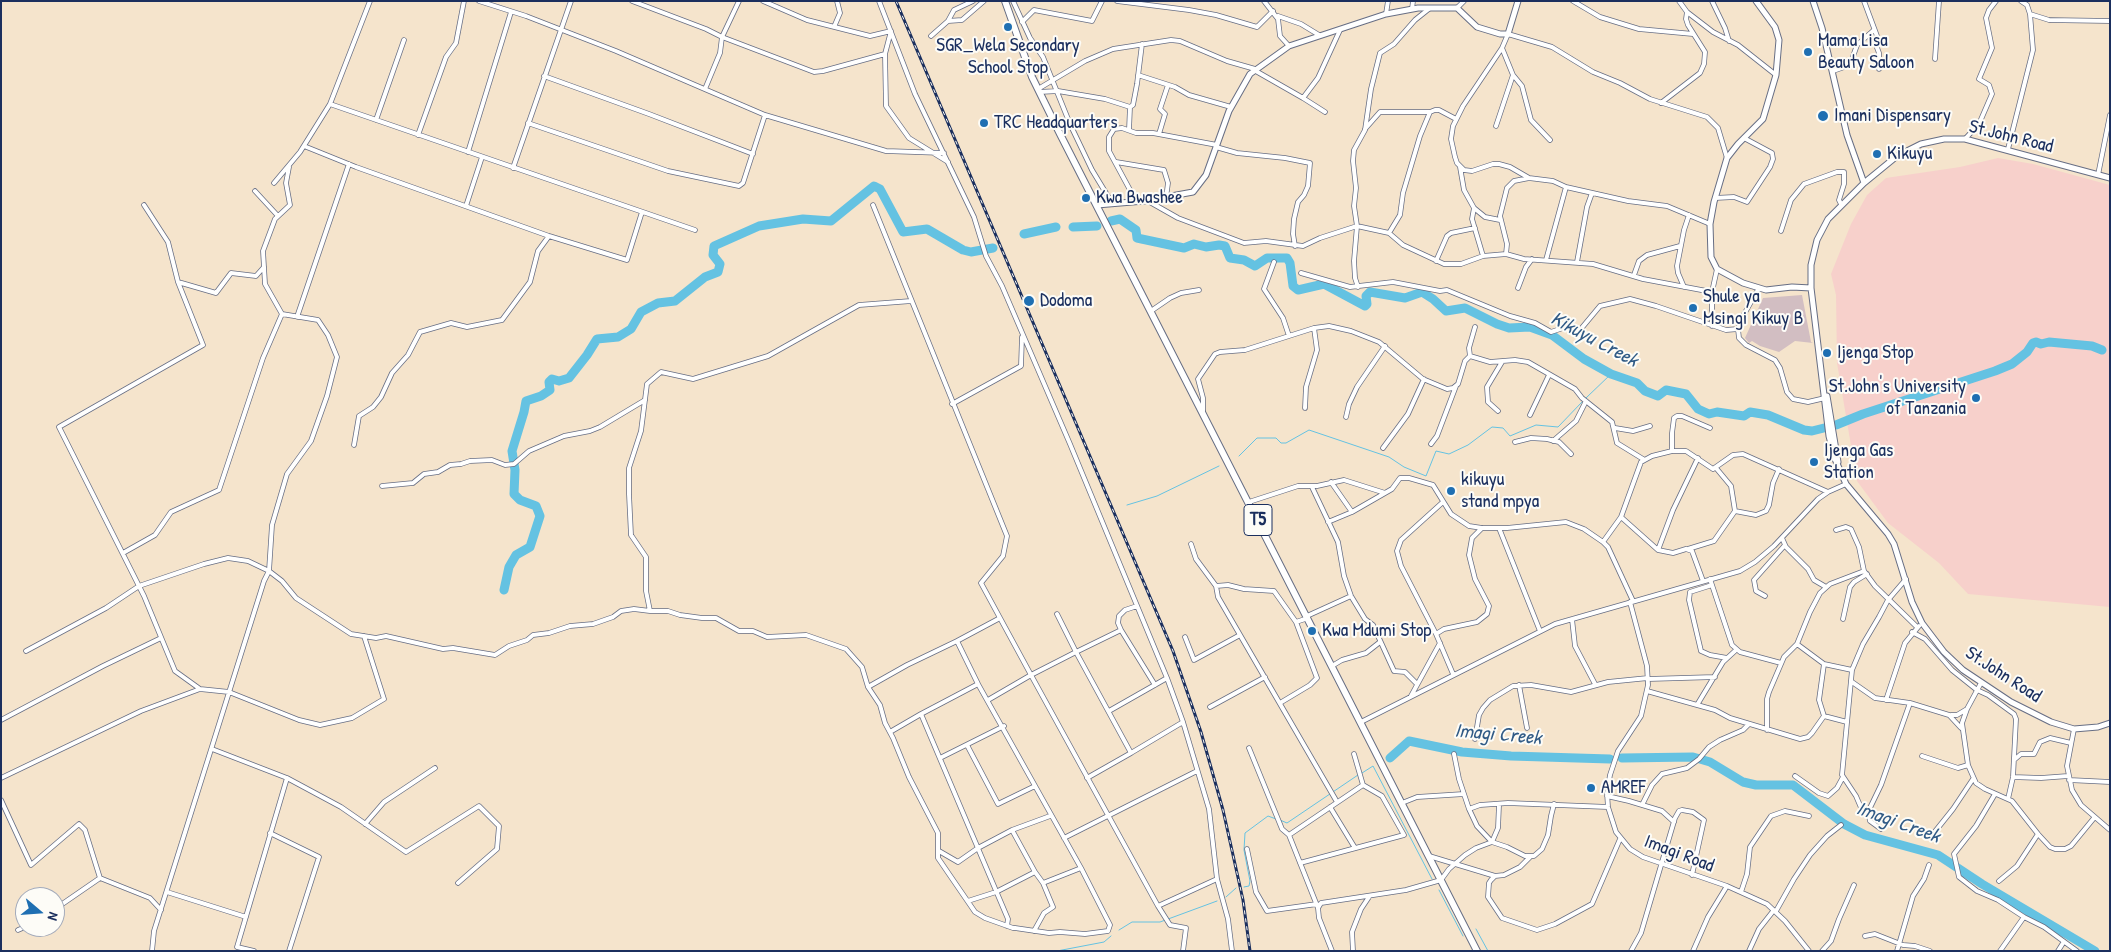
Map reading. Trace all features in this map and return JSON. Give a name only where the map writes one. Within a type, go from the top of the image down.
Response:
[{"type":"highway","name":"T5","points":[[1005,1],[1038,90],[1477,951]]},
{"type":"street","points":[[274,183],[304,146],[330,104],[370,1]]},
{"type":"street","points":[[418,135],[446,57],[456,42],[464,1]]},
{"type":"street","points":[[479,1],[616,50],[765,115],[886,151],[944,153]]},
{"type":"street","points":[[513,168],[571,1]]},
{"type":"street","points":[[632,1],[814,72],[823,72],[885,54]]},
{"type":"street","points":[[705,89],[720,53],[722,37],[739,1]]},
{"type":"street","points":[[763,1],[807,20],[870,36],[891,31]]},
{"type":"street","points":[[834,26],[840,13],[837,1]]},
{"type":"street","points":[[879,1],[916,94],[974,217],[986,256],[1002,286],[1167,678],[1183,722],[1209,809],[1217,879],[1228,919],[1232,951]]},
{"type":"street","points":[[931,36],[948,21],[954,10],[973,1]]},
{"type":"street","points":[[948,21],[962,20],[984,1]]},
{"type":"street","points":[[1022,22],[1034,10],[1092,21],[1102,1]]},
{"type":"street","points":[[1117,1],[1207,13],[1257,27],[1273,11]]},
{"type":"street","points":[[1264,1],[1276,16],[1279,22],[1280,36],[1289,46]]},
{"type":"street","points":[[1386,14],[1388,1]]},
{"type":"street","points":[[1412,9],[1413,1]]},
{"type":"street","points":[[1457,8],[1464,1]]},
{"type":"street","points":[[1500,220],[1485,217],[1474,208],[1464,190],[1460,167],[1455,157],[1451,139],[1456,119],[1502,48],[1518,1]]},
{"type":"street","points":[[1573,1],[1600,17],[1639,29],[1693,34]]},
{"type":"street","points":[[1679,1],[1687,12],[1713,32],[1738,45],[1776,75]]},
{"type":"street","points":[[1712,1],[1726,28],[1729,41]]},
{"type":"street","points":[[1756,1],[1774,27],[1779,40],[1776,75],[1763,119],[1727,158],[1714,198],[1710,224],[1710,257],[1717,269],[1735,280],[1759,288],[1768,290],[1792,286],[1811,288]]},
{"type":"street","points":[[1814,1],[1833,71],[1847,135],[1864,183]]},
{"type":"street","points":[[1864,1],[1877,36],[1876,45],[1879,53],[1879,69]]},
{"type":"street","points":[[1935,60],[1939,1]]},
{"type":"street","points":[[1965,139],[1979,124],[1992,94],[1989,85],[1979,79],[1992,48],[1986,24],[1987,14],[1996,1]]},
{"type":"street","points":[[2008,150],[2033,50],[2030,14],[2027,3],[2021,1]]},
{"type":"street","points":[[1014,3],[1022,22],[1043,57],[1070,124],[1098,182],[1112,203]]},
{"type":"street","points":[[1358,287],[1355,278],[1354,261],[1358,226],[1354,206],[1356,188],[1353,155],[1364,130],[1380,53],[1394,44],[1415,20],[1430,8]]},
{"type":"street","points":[[1097,205],[1148,201],[1188,193],[1196,189],[1206,175],[1231,108],[1254,70],[1289,46],[1386,14],[1412,9],[1457,8],[1477,27],[1552,47],[1593,72],[1620,82],[1661,103],[1707,117],[1714,122],[1721,135],[1727,158]]},
{"type":"street","points":[[468,152],[511,12]]},
{"type":"street","points":[[1661,103],[1700,73],[1702,68],[1705,52],[1693,34],[1686,18],[1687,12]]},
{"type":"street","points":[[2030,14],[2049,20],[2110,21]]},
{"type":"street","points":[[1276,16],[1301,24],[1319,35]]},
{"type":"street","points":[[1303,98],[1318,78],[1340,30]]},
{"type":"street","points":[[1833,71],[1850,65],[1857,45],[1874,30]]},
{"type":"street","points":[[891,31],[885,54],[886,106],[909,138],[949,163]]},
{"type":"street","points":[[376,120],[404,40]]},
{"type":"street","points":[[1038,90],[1085,61],[1113,50],[1171,40],[1180,41],[1254,70],[1325,112]]},
{"type":"street","points":[[1129,130],[1130,107],[1133,106],[1142,44]]},
{"type":"street","points":[[1502,48],[1513,74],[1522,86],[1531,120],[1550,140]]},
{"type":"street","points":[[1496,126],[1513,74]]},
{"type":"street","points":[[544,76],[753,154]]},
{"type":"street","points":[[1138,76],[1231,108]]},
{"type":"street","points":[[1159,134],[1165,114],[1160,109],[1168,85]]},
{"type":"street","points":[[1038,90],[1058,91],[1105,99],[1130,107]]},
{"type":"street","points":[[330,104],[695,230]]},
{"type":"street","points":[[1367,114],[1376,115],[1384,112],[1416,114],[1439,110],[1456,119]]},
{"type":"street","points":[[1389,233],[1400,215],[1403,193],[1420,136],[1430,112]]},
{"type":"street","points":[[528,122],[668,171],[739,186],[743,184],[765,115]]},
{"type":"street","points":[[1364,130],[1376,115]]},
{"type":"street","points":[[2098,175],[2110,115]]},
{"type":"street","points":[[1136,202],[1109,151],[1109,137],[1111,131],[1116,128],[1159,134],[1216,146],[1237,153],[1285,158],[1310,163],[1308,186],[1304,196],[1298,202],[1294,219],[1293,234],[1295,246]]},
{"type":"street","points":[[1714,198],[1734,197],[1748,202],[1770,167],[1773,159],[1772,153],[1744,138]]},
{"type":"street","name":"St.John Road","points":[[1823,381],[1811,288],[1811,264],[1817,240],[1828,220],[1841,204],[1897,156],[1933,141],[1965,139],[2110,178]]},
{"type":"street","points":[[304,146],[549,236],[627,260],[642,212]]},
{"type":"street","points":[[466,206],[482,157]]},
{"type":"street","points":[[1116,162],[1164,170],[1168,178],[1166,198]]},
{"type":"street","points":[[297,317],[349,164]]},
{"type":"street","points":[[1460,167],[1472,171],[1493,164],[1499,164],[1510,167],[1529,178],[1553,182],[1566,187],[1628,201],[1664,205],[1710,224]]},
{"type":"street","points":[[152,951],[154,931],[264,581],[269,571],[272,525],[287,474],[310,441],[327,396],[337,357],[328,335],[318,320],[282,314],[265,284],[264,251],[275,219],[290,204],[286,183],[288,167]]},
{"type":"street","points":[[1781,231],[1791,200],[1804,184],[1837,172],[1844,172],[1844,184],[1839,200],[1841,204]]},
{"type":"street","points":[[1506,254],[1507,244],[1500,220],[1507,188],[1514,181],[1529,178]]},
{"type":"street","points":[[1546,260],[1566,187]]},
{"type":"street","points":[[255,191],[278,216]]},
{"type":"street","points":[[1577,262],[1587,207],[1592,192]]},
{"type":"street","points":[[1148,201],[1178,218],[1248,243],[1266,241],[1295,246],[1306,245],[1320,238],[1358,226],[1389,233],[1403,245],[1444,264],[1458,264],[1483,256],[1506,254],[1532,260],[1577,262],[1712,292]]},
{"type":"street","points":[[144,205],[168,242],[178,282],[202,345],[59,427],[139,586],[175,671],[200,689]]},
{"type":"street","points":[[873,205],[1007,536],[1003,556],[981,583],[1158,906],[1170,925],[1186,928],[1183,951]]},
{"type":"street","points":[[1474,208],[1472,216],[1483,256]]},
{"type":"street","points":[[1684,287],[1677,270],[1680,246],[1689,215]]},
{"type":"street","points":[[1436,261],[1447,236],[1451,232],[1475,228]]},
{"type":"street","points":[[354,445],[359,416],[373,407],[382,397],[392,373],[408,355],[420,332],[449,323],[467,327],[502,320],[530,282],[538,251],[549,236]]},
{"type":"street","points":[[1634,275],[1639,261],[1647,255],[1680,246]]},
{"type":"street","points":[[1518,288],[1526,267],[1532,260]]},
{"type":"street","points":[[1274,262],[1264,289],[1283,318],[1289,336]]},
{"type":"street","points":[[178,282],[216,293],[231,273],[256,276],[264,267]]},
{"type":"street","points":[[1712,326],[1712,292],[1717,269]]},
{"type":"street","points":[[1301,273],[1338,284],[1358,287],[1393,282],[1440,292],[1447,290],[1501,313],[1535,323],[1552,332],[1563,328],[1580,330],[1600,306],[1630,299],[1726,330],[1738,329]]},
{"type":"street","points":[[1759,288],[1749,304],[1738,329],[1739,338],[1746,346],[1770,357],[1778,363],[1788,392],[1793,398],[1808,402],[1825,398]]},
{"type":"street","points":[[1151,310],[1181,293],[1199,290]]},
{"type":"street","points":[[650,611],[646,591],[646,557],[631,535],[629,494],[629,468],[642,431],[647,384],[661,372],[693,379],[768,356],[859,304],[911,301]]},
{"type":"street","points":[[123,553],[155,534],[171,512],[219,490],[263,358],[282,314]]},
{"type":"street","points":[[1202,412],[1203,398],[1198,379],[1215,354],[1251,349],[1314,328],[1328,326],[1342,328],[1371,338],[1385,346],[1424,379],[1444,388],[1456,386]]},
{"type":"street","points":[[1470,356],[1469,348],[1475,327]]},
{"type":"street","points":[[1305,408],[1306,387],[1316,350],[1314,328]]},
{"type":"street","points":[[952,404],[1021,366],[1022,334]]},
{"type":"street","points":[[1346,417],[1350,400],[1357,387],[1385,346]]},
{"type":"street","points":[[1470,356],[1490,362],[1525,361],[1572,386],[1586,401],[1609,419],[1615,428],[1617,443],[1643,460]]},
{"type":"street","points":[[1431,444],[1460,380],[1465,361],[1470,356]]},
{"type":"street","points":[[1498,410],[1488,402],[1487,387],[1502,362]]},
{"type":"street","points":[[1530,415],[1549,375]]},
{"type":"street","points":[[1383,448],[1408,414],[1424,379]]},
{"type":"street","points":[[1823,381],[1828,413]]},
{"type":"street","points":[[1823,381],[1828,413]]},
{"type":"street","points":[[382,486],[413,483],[424,474],[438,472],[450,465],[470,461],[492,460],[506,465],[514,464],[529,451],[564,436],[583,433],[600,427],[644,400]]},
{"type":"street","points":[[1553,441],[1576,421],[1586,401]]},
{"type":"street","name":"St.John Road","points":[[1828,413],[1838,469],[1846,484],[1888,534],[1894,544],[1912,602],[1922,623],[1944,652],[1963,670],[1981,683],[2011,702],[2051,722],[2074,728],[2098,727],[2110,723]]},
{"type":"street","points":[[1672,451],[1674,418],[1677,416],[1682,416],[1710,428]]},
{"type":"street","points":[[1615,428],[1633,431],[1650,426]]},
{"type":"street","points":[[1515,442],[1531,438],[1559,442],[1571,454]]},
{"type":"street","points":[[1328,522],[1352,512],[1392,489],[1398,479],[1404,477],[1432,485],[1455,519],[1469,526],[1499,528],[1566,522],[1584,529],[1603,542],[1621,517],[1637,468],[1643,460],[1672,451],[1684,450],[1698,458],[1708,467],[1716,468],[1731,486],[1735,511],[1714,541],[1688,549],[1673,553],[1658,550],[1621,517]]},
{"type":"street","points":[[1716,468],[1730,457],[1738,454],[1753,457],[1828,492]]},
{"type":"street","points":[[1658,550],[1673,510],[1698,458]]},
{"type":"street","points":[[1735,511],[1738,510],[1756,515],[1766,511],[1770,505],[1773,483],[1778,469]]},
{"type":"street","points":[[1248,502],[1298,486],[1312,486],[1331,482],[1352,482],[1384,492]]},
{"type":"street","points":[[1331,482],[1352,512]]},
{"type":"street","points":[[1361,722],[1540,631],[1631,601],[1740,571],[1755,562],[1782,538],[1818,499],[1846,484]]},
{"type":"street","points":[[1312,486],[1338,542],[1344,576],[1351,596],[1366,619],[1373,625],[1394,671],[1405,672],[1417,684]]},
{"type":"street","points":[[1443,502],[1401,540],[1397,551],[1398,559],[1406,578],[1436,634],[1453,674]]},
{"type":"street","points":[[1836,530],[1846,527],[1850,529],[1859,548],[1866,572],[1875,586],[1917,627]]},
{"type":"street","points":[[1436,634],[1444,630],[1477,622],[1487,614],[1489,606],[1475,578],[1469,555],[1472,538],[1482,528]]},
{"type":"street","points":[[1499,528],[1540,631]]},
{"type":"street","points":[[1782,538],[1785,545],[1808,569],[1814,580],[1826,587]]},
{"type":"street","name":"Imagi Road","points":[[1603,542],[1616,561],[1631,601],[1647,666],[1648,678],[1641,716],[1621,746],[1610,775],[1607,796],[1612,824],[1620,839],[1635,853],[1662,865],[1726,886],[1767,904],[1809,951]]},
{"type":"street","points":[[1191,544],[1196,560],[1216,586],[1218,597],[1337,802]]},
{"type":"street","points":[[1764,596],[1756,591],[1754,580],[1785,545]]},
{"type":"street","points":[[1688,549],[1695,555],[1703,581]]},
{"type":"street","points":[[26,651],[106,608],[139,586],[222,559],[242,560],[269,571],[282,581],[296,598],[322,617],[351,634],[376,638],[386,636],[443,650],[452,648],[490,656],[498,654],[509,646],[527,640],[534,635],[549,633],[570,626],[593,624],[613,617],[625,610],[634,609],[650,611],[668,610],[680,615],[716,618],[739,631],[753,631],[774,637],[806,635],[840,646],[854,656],[862,668],[868,687],[880,705],[883,718],[909,777],[938,833],[940,861],[977,914],[1007,926],[1034,931],[1085,934],[1108,930],[1110,925],[1081,868],[1050,816],[1004,726],[978,684],[958,641]]},
{"type":"street","points":[[1767,730],[1766,699],[1788,652],[1797,644],[1820,593],[1826,587],[1866,572]]},
{"type":"street","points":[[1843,619],[1850,587],[1866,572]]},
{"type":"street","points":[[1710,578],[1732,646],[1736,650],[1782,663]]},
{"type":"street","points":[[1881,830],[1870,821],[1862,810],[1856,796],[1843,777],[1842,757],[1852,670],[1863,644],[1888,600],[1906,579]]},
{"type":"street","points":[[1216,586],[1228,585],[1244,589],[1274,591],[1296,622],[1317,678],[1310,685],[1280,703]]},
{"type":"street","points":[[1712,585],[1690,592],[1689,600],[1701,650],[1710,655],[1727,658]]},
{"type":"street","points":[[1296,622],[1351,596]]},
{"type":"street","points":[[1137,606],[1125,610],[1119,616],[1118,623],[1155,685]]},
{"type":"street","points":[[1057,614],[1131,753]]},
{"type":"street","points":[[868,687],[1000,618]]},
{"type":"street","points":[[1572,619],[1575,646],[1595,684]]},
{"type":"street","points":[[1886,700],[1904,643],[1922,623]]},
{"type":"street","points":[[988,700],[1031,675],[1121,630]]},
{"type":"street","points":[[1912,632],[1925,640],[1952,670],[1977,690],[1988,695],[2014,714],[2016,719],[2014,777],[2008,799]]},
{"type":"street","points":[[1185,637],[1194,660],[1240,635]]},
{"type":"street","points":[[1,778],[141,711],[200,689],[229,692],[299,720],[320,725],[352,718],[384,699],[364,636]]},
{"type":"street","points":[[1,720],[95,670],[161,638]]},
{"type":"street","points":[[1332,666],[1342,660],[1366,653],[1380,642]]},
{"type":"street","points":[[1411,696],[1440,643]]},
{"type":"street","points":[[1797,644],[1824,664],[1852,670]]},
{"type":"street","points":[[1697,705],[1727,658],[1736,650]]},
{"type":"street","points":[[1824,664],[1818,700],[1824,716]]},
{"type":"street","points":[[1210,707],[1265,676]]},
{"type":"street","points":[[1474,739],[1479,715],[1483,708],[1501,692],[1513,686],[1519,685],[1572,692],[1595,684],[1648,678],[1714,677]]},
{"type":"street","points":[[1109,711],[1167,678]]},
{"type":"street","points":[[1852,682],[1866,693],[1886,700],[1910,703],[1949,715],[1963,731]]},
{"type":"street","points":[[1981,683],[1962,723],[1968,765],[1973,779],[1980,786],[2008,799],[2016,805],[2050,847],[2065,849],[2075,842],[2094,818]]},
{"type":"street","points":[[890,732],[978,684]]},
{"type":"street","points":[[1519,685],[1527,728]]},
{"type":"street","points":[[1647,691],[1715,710],[1724,716],[1767,730],[1803,739],[1812,733],[1824,716]]},
{"type":"street","points":[[1867,815],[1868,809],[1881,786],[1910,703]]},
{"type":"street","points":[[1949,715],[1957,714],[1967,709]]},
{"type":"street","points":[[921,714],[1008,919],[1007,926]]},
{"type":"street","points":[[1824,716],[1847,722]]},
{"type":"street","points":[[1087,778],[1183,722]]},
{"type":"street","points":[[1642,804],[1652,785],[1662,774],[1687,768],[1709,747],[1743,730],[1749,724]]},
{"type":"street","points":[[940,758],[1004,726]]},
{"type":"street","points":[[2074,728],[2070,743],[2069,778],[2075,798],[2094,818],[2110,830]]},
{"type":"street","points":[[2014,761],[2021,754],[2034,754],[2040,742],[2050,738],[2070,743]]},
{"type":"street","points":[[967,745],[998,804],[1035,786]]},
{"type":"street","points":[[1249,748],[1282,829],[1289,835],[1317,906],[1332,951]]},
{"type":"street","points":[[212,749],[287,778],[341,806],[406,852],[479,806],[499,826],[497,849],[458,883]]},
{"type":"street","points":[[1300,862],[1404,835],[1382,796],[1363,785],[1354,754]]},
{"type":"street","points":[[1454,754],[1455,766],[1469,809],[1477,826],[1492,842],[1530,857]]},
{"type":"street","points":[[1922,756],[1954,767],[1962,768],[1968,765]]},
{"type":"street","points":[[365,824],[384,802],[435,768]]},
{"type":"street","points":[[1064,838],[1197,771]]},
{"type":"street","points":[[1795,776],[1819,793],[1828,796],[1843,777]]},
{"type":"street","points":[[2014,777],[2069,778],[2110,782]]},
{"type":"street","points":[[254,951],[237,946],[287,778]]},
{"type":"street","points":[[1933,834],[1973,779]]},
{"type":"street","points":[[1289,835],[1363,785]]},
{"type":"street","points":[[1402,803],[1417,797],[1464,794]]},
{"type":"street","points":[[1994,794],[1976,826],[1956,851],[1954,861],[1961,880],[1977,891],[1998,900],[2024,918],[2044,927],[2063,943],[2077,951]]},
{"type":"street","points":[[1607,796],[1662,811],[1674,822]]},
{"type":"street","points":[[1,800],[31,865],[79,824],[85,830],[100,878]]},
{"type":"street","points":[[1469,809],[1480,805],[1508,803],[1608,807]]},
{"type":"street","points":[[1429,856],[1495,876],[1512,872],[1539,852],[1548,835],[1554,804]]},
{"type":"street","points":[[1247,849],[1256,892],[1267,911],[1317,906],[1321,903],[1369,897],[1406,890],[1441,880],[1455,864],[1471,851],[1492,842],[1498,828],[1499,805]]},
{"type":"street","points":[[1330,807],[1355,848]]},
{"type":"street","points":[[1630,951],[1642,933],[1674,822],[1679,811],[1682,810],[1693,812],[1704,820],[1692,875]]},
{"type":"street","points":[[1741,892],[1747,874],[1750,846],[1769,817],[1785,811],[1809,816]]},
{"type":"street","points":[[939,851],[958,862],[978,848],[1012,830],[1050,816]]},
{"type":"street","points":[[1749,951],[1759,929],[1775,911],[1794,878],[1810,856],[1827,836],[1841,825]]},
{"type":"street","points":[[1012,830],[1043,883],[1053,907],[1044,913],[1034,931]]},
{"type":"street","points":[[270,833],[319,857],[289,951]]},
{"type":"street","points":[[1999,881],[2017,866],[2038,834]]},
{"type":"street","points":[[1495,876],[1489,883],[1488,897],[1502,918],[1531,930],[1544,929],[1592,904],[1620,839]]},
{"type":"street","points":[[1897,951],[1914,896],[1924,879],[1929,865]]},
{"type":"street","points":[[1043,883],[1081,868]]},
{"type":"street","points":[[968,901],[996,892],[1036,872]]},
{"type":"street","points":[[100,878],[150,898],[161,910]]},
{"type":"street","points":[[65,902],[100,878]]},
{"type":"street","points":[[1158,906],[1217,879]]},
{"type":"street","points":[[1822,951],[1832,940],[1854,885]]},
{"type":"street","points":[[1693,951],[1708,917],[1726,886]]},
{"type":"street","points":[[167,892],[246,917]]},
{"type":"street","points":[[1353,951],[1352,932],[1361,909],[1369,897]]},
{"type":"street","points":[[2000,951],[2024,918]]},
{"type":"street","points":[[1865,936],[1875,934],[1930,951]]},
{"type":"street","points":[[2058,951],[2063,943]]},
{"type":"shaded area","name":"St.John's University of Tanzania","points":[[1998,158],[2033,164],[2110,185],[2110,607],[1968,594],[1939,563],[1888,523],[1857,481],[1837,363],[1836,295],[1831,274],[1851,224],[1867,195],[1886,178],[1960,167]]},
{"type":"shaded area","points":[[1802,295],[1811,342],[1813,343],[1795,341],[1779,352],[1760,346],[1752,341],[1749,343],[1745,338],[1763,298]]},
{"type":"waterway","name":"Kikuyu Creek","points":[[504,590],[509,567],[516,555],[530,547],[540,516],[536,506],[520,500],[514,494],[515,470],[512,451],[526,401],[541,396],[550,390],[549,382],[552,379],[559,381],[569,378],[597,339],[618,337],[631,329],[641,312],[658,303],[675,301],[705,277],[718,272],[720,264],[713,255],[714,246],[759,226],[803,219],[831,221],[874,186],[880,189],[903,232],[927,229],[963,250],[971,252],[993,248]]},
{"type":"waterway","name":"Kikuyu Creek","points":[[1111,221],[1120,219],[1136,230],[1137,238],[1184,248],[1194,244],[1206,247],[1225,246],[1230,258],[1244,260],[1255,266],[1267,258],[1287,258],[1290,263],[1293,286],[1298,290],[1324,284],[1365,306],[1367,304],[1366,296],[1370,292],[1405,298],[1422,292],[1446,311],[1465,308],[1509,328],[1530,327],[1552,335],[1584,359],[1611,374],[1637,383],[1645,391],[1658,396],[1666,390],[1686,394],[1698,409],[1709,414],[1717,412],[1744,416],[1750,412],[1768,415],[1804,430],[1812,431],[1836,425],[1863,414],[1995,371],[2012,364],[2036,342],[2041,344],[2049,342],[2092,346],[2102,350]]},
{"type":"waterway","name":"Kikuyu Creek","points":[[1073,227],[1097,226]]},
{"type":"waterway","name":"Kikuyu Creek","points":[[1024,234],[1056,227]]},
{"type":"waterway","points":[[1586,398],[1611,374]]},
{"type":"waterway","points":[[1239,456],[1257,438],[1276,438],[1281,443],[1286,443],[1309,430],[1389,457],[1404,467],[1426,476],[1436,451],[1449,454],[1468,445],[1492,427],[1503,428],[1510,436],[1536,425],[1558,427],[1582,402]]},
{"type":"waterway","points":[[1127,505],[1157,496],[1219,466]]},
{"type":"waterway","name":"Imagi Creek","points":[[1390,758],[1409,741],[1462,752],[1511,756],[1610,759]]},
{"type":"waterway","name":"Imagi Creek","points":[[1622,758],[1693,757],[1710,762],[1743,782],[1756,785],[1793,785],[1844,824],[1865,835],[1938,855],[1982,884],[2095,951]]},
{"type":"waterway","points":[[1362,773],[1373,766],[1432,879]]},
{"type":"waterway","name":"Imagi Creek","points":[[1280,820],[1287,823],[1358,775]]},
{"type":"waterway","name":"Imagi Creek","points":[[1244,887],[1249,886],[1250,881],[1244,850],[1245,833],[1268,816],[1276,819]]},
{"type":"waterway","name":"Imagi Creek","points":[[1226,897],[1236,888]]},
{"type":"waterway","points":[[1439,890],[1463,936]]},
{"type":"waterway","name":"Imagi Creek","points":[[1119,930],[1132,922],[1160,922],[1217,901]]},
{"type":"waterway","points":[[1476,929],[1488,951]]},
{"type":"waterway","name":"Imagi Creek","points":[[1057,951],[1104,942],[1111,936]]},
{"type":"railway","points":[[896,1],[1173,651],[1201,732],[1223,810],[1243,900],[1250,951]]},
{"type":"place","name":"SGR_Wela Secondary School Stop","points":[[1008,27]]},
{"type":"place","name":"Mama Lisa Beauty Saloon","points":[[1808,52]]},
{"type":"place","name":"Imani Dispensary","points":[[1823,116]]},
{"type":"place","name":"TRC Headquarters","points":[[984,123]]},
{"type":"place","name":"Kikuyu","points":[[1877,154]]},
{"type":"place","name":"Kwa Bwashee","points":[[1086,198]]},
{"type":"place","name":"Dodoma","points":[[1029,301]]},
{"type":"place","name":"Shule ya Msingi Kikuy B","points":[[1693,308]]},
{"type":"place","name":"Ijenga Stop","points":[[1827,353]]},
{"type":"place","name":"St.John's University of Tanzania","points":[[1976,398]]},
{"type":"place","name":"Ijenga Gas Station","points":[[1814,462]]},
{"type":"place","name":"kikuyu stand mpya","points":[[1451,491]]},
{"type":"place","name":"Kwa Mdumi Stop","points":[[1312,631]]},
{"type":"place","name":"AMREF","points":[[1591,788]]}]
